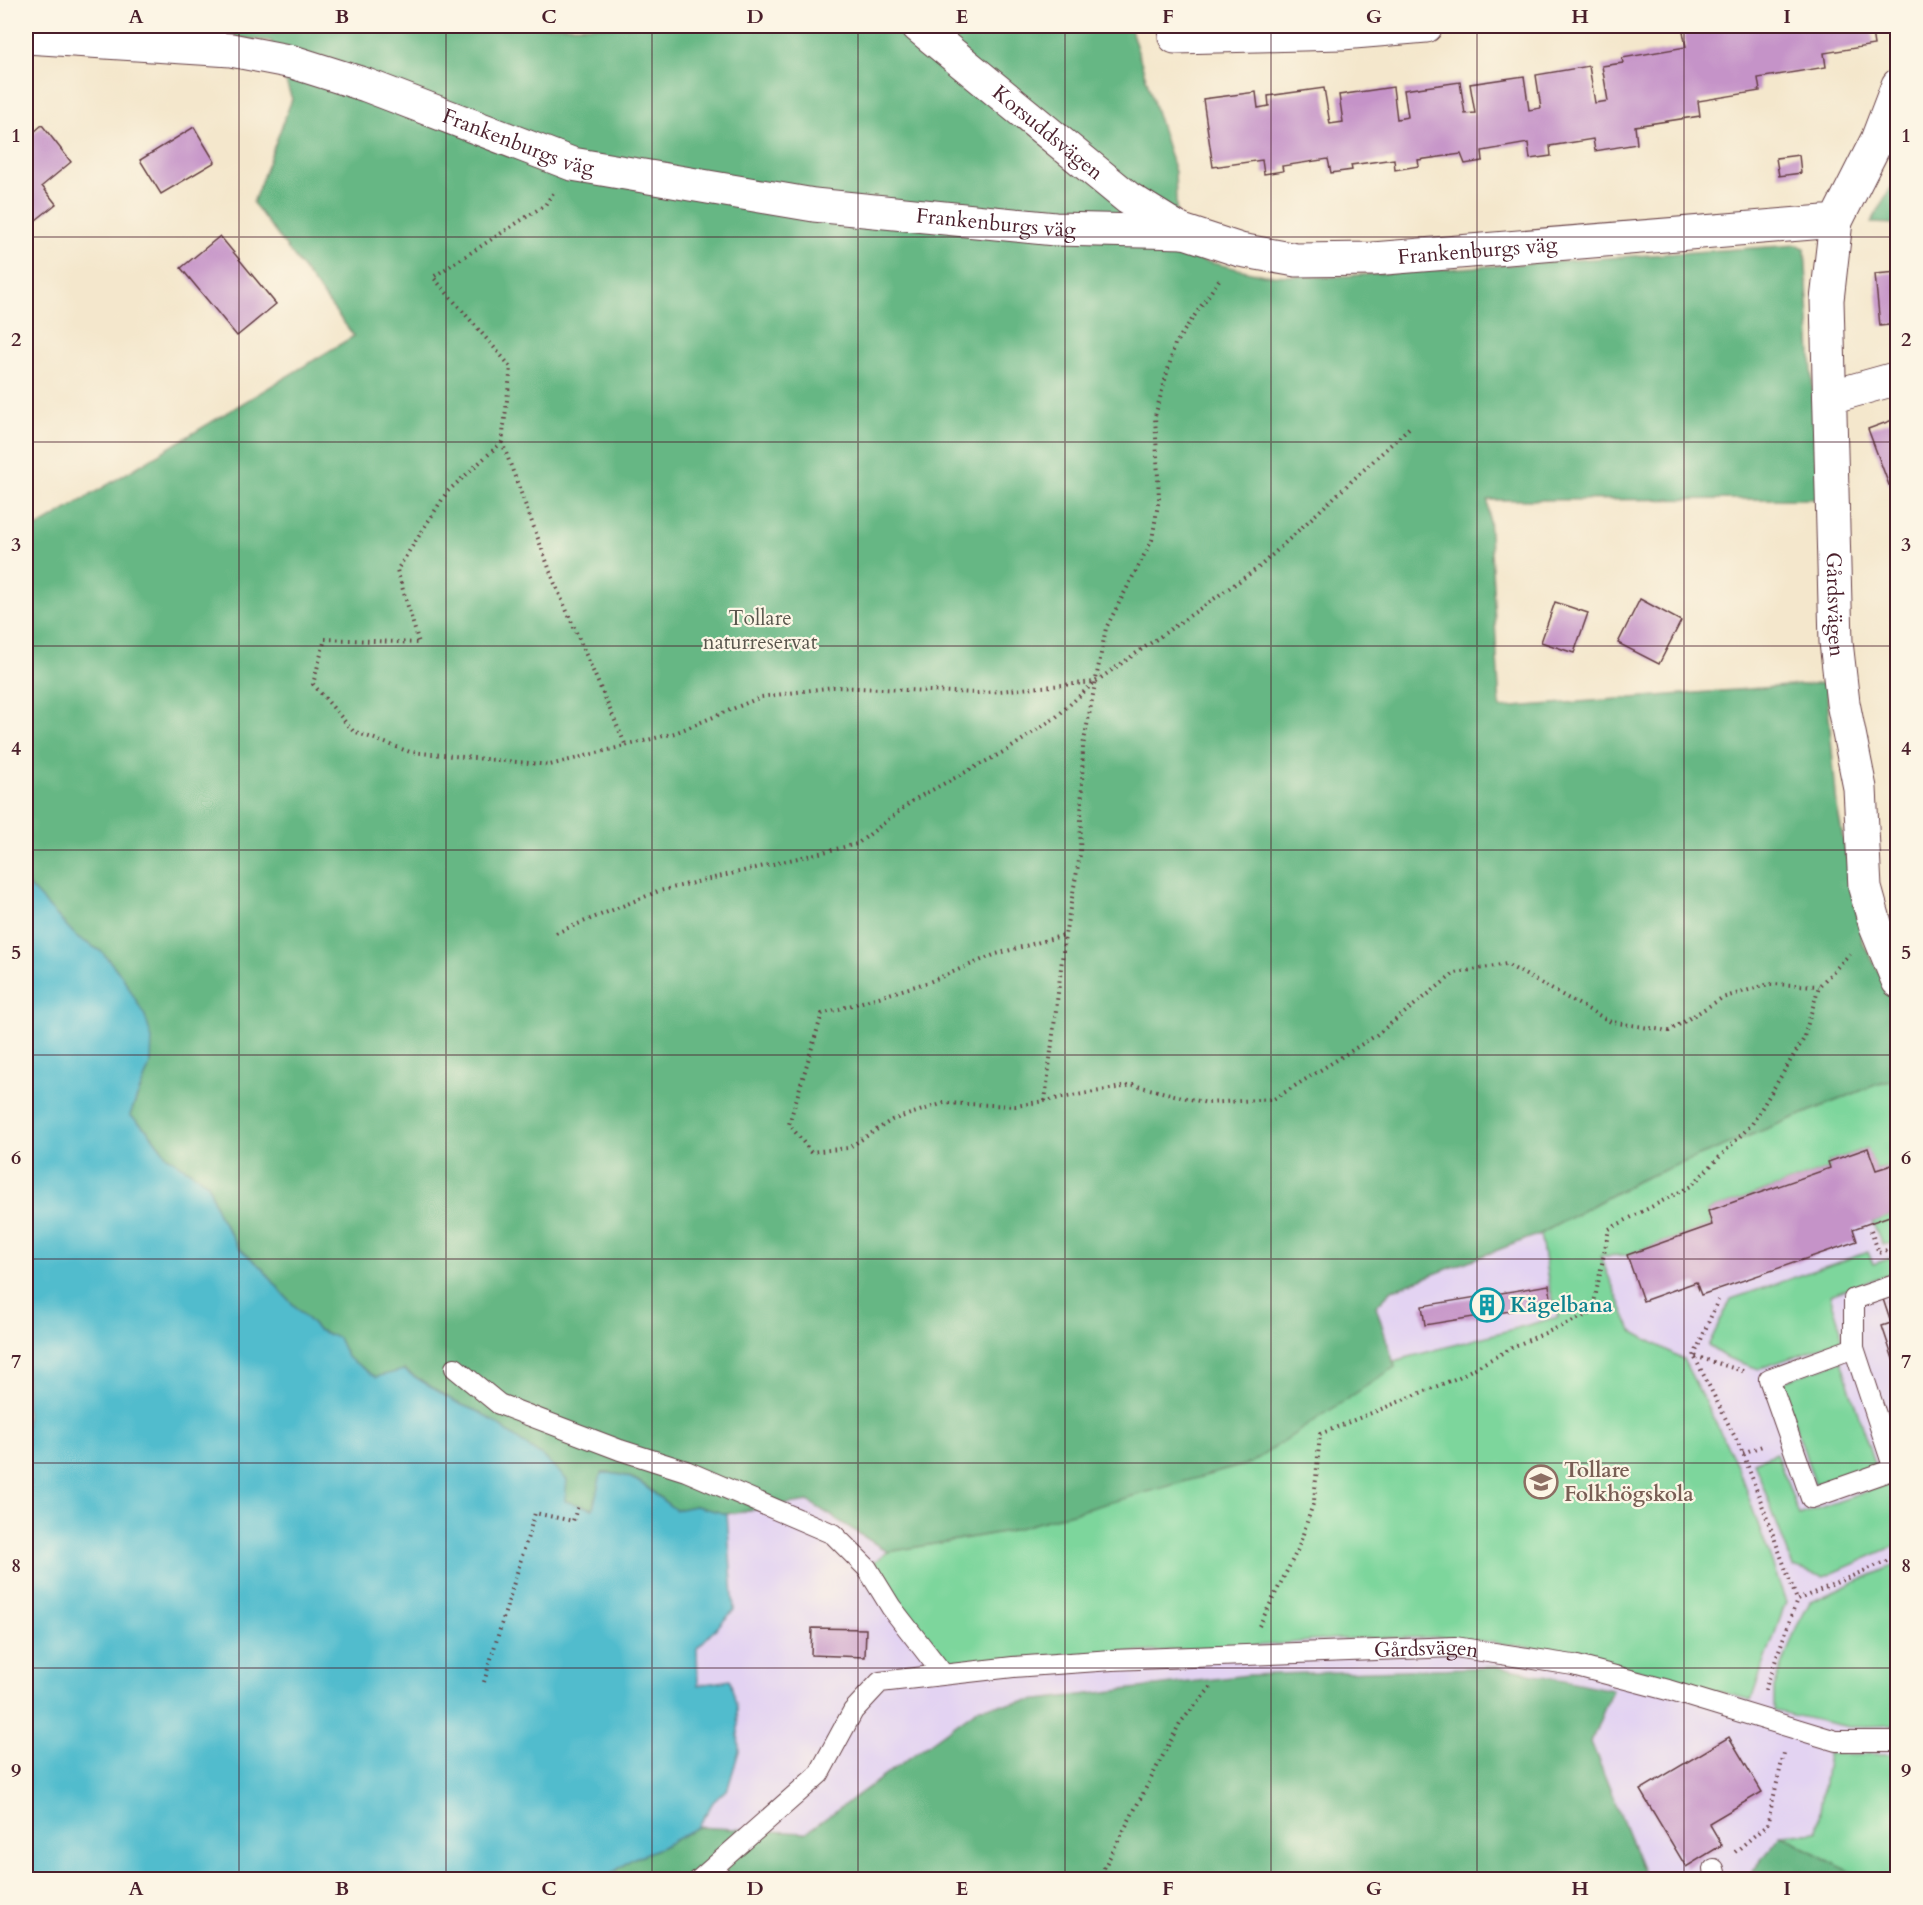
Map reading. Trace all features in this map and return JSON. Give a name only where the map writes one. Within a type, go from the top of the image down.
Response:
[{"type":"street","name":"Korsuddsvägen","points":[[918,26],[1128,198],[1185,232]]},
{"type":"street","points":[[1175,37],[1342,33],[1426,26]]},
{"type":"street","name":"Frankenburgs väg","points":[[26,37],[231,50],[293,62],[366,85],[572,164],[835,207],[1055,229],[1185,232],[1240,250],[1296,260],[1373,259],[1836,221]]},
{"type":"street","points":[[1836,221],[1876,140],[1898,85]]},
{"type":"street","name":"Gårdsvägen","points":[[1836,221],[1827,300],[1836,642],[1843,703],[1860,788],[1865,888],[1876,927],[1898,981]]},
{"type":"street","points":[[1830,397],[1898,378]]},
{"type":"lane","points":[[1854,1348],[1769,1379],[1811,1498],[1894,1469],[1854,1348],[1854,1299],[1898,1284]]},
{"type":"lane","points":[[455,1368],[499,1404],[620,1450],[686,1471],[833,1534],[867,1568],[891,1607],[944,1674]]},
{"type":"lane","name":"Gårdsvägen","points":[[699,1880],[819,1774],[853,1711],[880,1682],[944,1674],[1101,1661],[1455,1647],[1573,1665],[1836,1741],[1898,1741]]},
{"type":"path","points":[[572,164],[545,205],[433,277],[511,367],[502,442],[555,584],[626,746]]},
{"type":"path","points":[[1046,1101],[1065,935],[1080,855],[1083,746],[1106,628],[1152,540],[1159,498],[1155,416],[1175,345],[1240,250]]},
{"type":"path","points":[[556,933],[659,891],[857,844],[915,799],[1009,749],[1056,717],[1095,682],[1258,568],[1411,426]]},
{"type":"path","points":[[502,442],[447,492],[398,570],[419,643],[325,639],[312,684],[353,731],[410,753],[550,765],[675,733],[761,697],[833,687],[978,693],[1095,682]]},
{"type":"path","points":[[1101,1880],[1104,1868],[1180,1723],[1252,1641],[1298,1550],[1314,1502],[1320,1434],[1457,1378],[1516,1345],[1592,1313],[1609,1229],[1691,1186],[1752,1124],[1803,1040],[1819,986],[1876,927]]},
{"type":"path","points":[[1065,935],[996,954],[929,982],[822,1014],[789,1124],[811,1152],[848,1148],[892,1120],[944,1103],[1016,1106],[1133,1085],[1207,1103],[1274,1099],[1375,1036],[1455,973],[1506,964],[1611,1022],[1669,1031],[1722,998],[1769,984],[1819,986]]},
{"type":"path","points":[[1871,1231],[1879,1253],[1898,1246]]},
{"type":"path","points":[[1718,1300],[1694,1356],[1743,1453],[1797,1600],[1755,1716]]},
{"type":"path","points":[[1694,1356],[1769,1379]]},
{"type":"path","points":[[484,1682],[535,1513],[573,1521],[578,1504]]},
{"type":"path","points":[[1797,1600],[1898,1556]]},
{"type":"path","points":[[1715,1874],[1767,1825],[1790,1726]]},
{"type":"shaded area","name":"Tollare Folkhögskola","points":[[1897,1079],[1897,1879],[1646,1879],[1591,1741],[1501,1667],[1248,1675],[980,1707],[805,1833],[698,1827],[713,1802],[728,1788],[730,1680],[698,1685],[697,1648],[734,1610],[727,1514],[808,1501],[889,1552],[1393,1361],[1376,1306],[1392,1290],[1540,1234],[1637,1181],[1875,1085]]},
{"type":"green space","name":"Tollare naturreservat","points":[[101,26],[1130,26],[1175,172],[1178,255],[1264,275],[1330,277],[1797,245],[1805,248],[1819,499],[1488,500],[1500,708],[1826,683],[1837,806],[1862,941],[1897,1005],[1897,1079],[1875,1085],[1637,1181],[1540,1234],[1392,1290],[1376,1306],[1395,1367],[1251,1463],[1008,1531],[888,1552],[808,1501],[727,1514],[695,1506],[676,1510],[634,1479],[614,1473],[601,1473],[594,1509],[565,1501],[547,1460],[481,1413],[455,1402],[405,1370],[376,1377],[347,1357],[338,1338],[318,1330],[262,1268],[238,1247],[217,1212],[208,1183],[167,1156],[148,1131],[130,1115],[151,1062],[145,1016],[122,976],[102,952],[77,937],[26,883],[26,534],[354,336],[253,203],[292,99],[271,41]]},
{"type":"green space","points":[[1897,176],[1897,224],[1871,223]]},
{"type":"green space","points":[[1897,1079],[1897,1163],[1876,1170],[1867,1148],[1828,1162],[1830,1168],[1708,1211],[1712,1225],[1627,1255],[1600,1256],[1632,1331],[1683,1359],[1737,1465],[1786,1602],[1751,1700],[1576,1654],[1453,1637],[1333,1639],[1270,1645],[945,1663],[918,1637],[871,1564],[888,1552],[1008,1531],[1395,1367],[1394,1361],[1558,1317],[1549,1285],[1540,1234],[1637,1181],[1875,1085]]},
{"type":"green space","points":[[1897,1213],[1897,1242],[1883,1245],[1872,1222]]},
{"type":"green space","points":[[1868,1252],[1873,1264],[1897,1256],[1897,1271],[1830,1295],[1841,1330],[1841,1340],[1759,1369],[1725,1357],[1708,1346],[1731,1299]]},
{"type":"green space","points":[[1841,1361],[1875,1466],[1815,1484],[1781,1382]]},
{"type":"green space","points":[[1776,1453],[1799,1515],[1897,1481],[1897,1545],[1824,1577],[1793,1567],[1754,1462]]},
{"type":"green space","points":[[1897,1564],[1897,1725],[1849,1727],[1774,1711],[1774,1688],[1796,1628],[1810,1602]]},
{"type":"green space","points":[[1501,1667],[1612,1690],[1591,1742],[1646,1879],[604,1880],[632,1859],[662,1847],[698,1827],[805,1833],[980,1707],[1248,1675]]},
{"type":"green space","points":[[1828,1754],[1897,1754],[1897,1879],[1870,1879],[1857,1876],[1781,1835],[1817,1832]]},
{"type":"green space","points":[[1781,1835],[1857,1876],[1870,1879],[1747,1879]]},
{"type":"water","points":[[26,883],[77,937],[102,952],[122,976],[145,1016],[152,1039],[151,1062],[130,1115],[148,1131],[167,1156],[208,1183],[217,1212],[238,1247],[262,1268],[318,1330],[338,1338],[347,1357],[376,1377],[404,1370],[455,1402],[481,1413],[547,1460],[567,1480],[565,1501],[593,1509],[601,1473],[614,1474],[634,1479],[676,1510],[695,1506],[727,1514],[734,1610],[697,1648],[698,1685],[730,1680],[737,1708],[739,1751],[728,1788],[713,1802],[698,1827],[662,1847],[632,1859],[604,1879],[26,1879]]},
{"type":"building","points":[[1719,26],[1871,26],[1874,45],[1824,53],[1826,67],[1758,78],[1760,91],[1698,101],[1700,116],[1635,126],[1637,144],[1595,151],[1593,139],[1550,146],[1551,156],[1530,159],[1528,143],[1482,151],[1483,161],[1465,164],[1461,154],[1418,160],[1419,166],[1395,170],[1394,159],[1351,165],[1352,170],[1331,173],[1328,159],[1282,166],[1283,171],[1264,174],[1262,160],[1213,167],[1203,99],[1256,92],[1258,108],[1269,106],[1268,96],[1324,88],[1330,124],[1343,122],[1339,95],[1393,87],[1397,119],[1408,117],[1404,90],[1460,82],[1465,114],[1475,113],[1470,84],[1524,76],[1529,110],[1541,108],[1536,75],[1589,66],[1595,103],[1608,101],[1602,66],[1623,63],[1622,58],[1686,47],[1683,31]]},
{"type":"building","points":[[42,125],[71,162],[42,186],[56,204],[36,220],[26,206],[26,139]]},
{"type":"building","points":[[194,127],[215,162],[161,194],[140,160]]},
{"type":"building","points":[[1799,155],[1801,173],[1779,176],[1776,158]]},
{"type":"building","points":[[220,236],[276,304],[237,336],[181,268]]},
{"type":"building","points":[[1898,272],[1898,324],[1880,326],[1875,274]]},
{"type":"building","points":[[1898,418],[1898,482],[1889,485],[1868,429]]},
{"type":"building","points":[[1640,599],[1681,621],[1659,664],[1618,643]]},
{"type":"building","points":[[1555,602],[1588,613],[1574,653],[1541,642]]},
{"type":"building","points":[[1868,1148],[1876,1170],[1898,1163],[1898,1213],[1853,1229],[1857,1241],[1701,1295],[1696,1282],[1643,1301],[1627,1255],[1712,1225],[1708,1211],[1830,1168],[1828,1162]]},
{"type":"building","name":"Kägelbana","points":[[1549,1285],[1552,1304],[1425,1325],[1422,1306]]},
{"type":"building","points":[[1898,1294],[1897,1371],[1882,1326],[1891,1323],[1883,1299]]},
{"type":"building","points":[[812,1628],[866,1629],[865,1657],[811,1655]]},
{"type":"building","points":[[1729,1737],[1762,1792],[1709,1823],[1722,1845],[1686,1867],[1640,1790]]},
{"type":"place","name":"Kägelbana","points":[[1487,1305]]},
{"type":"place","name":"Tollare Folkhögskola","points":[[1541,1482]]}]
